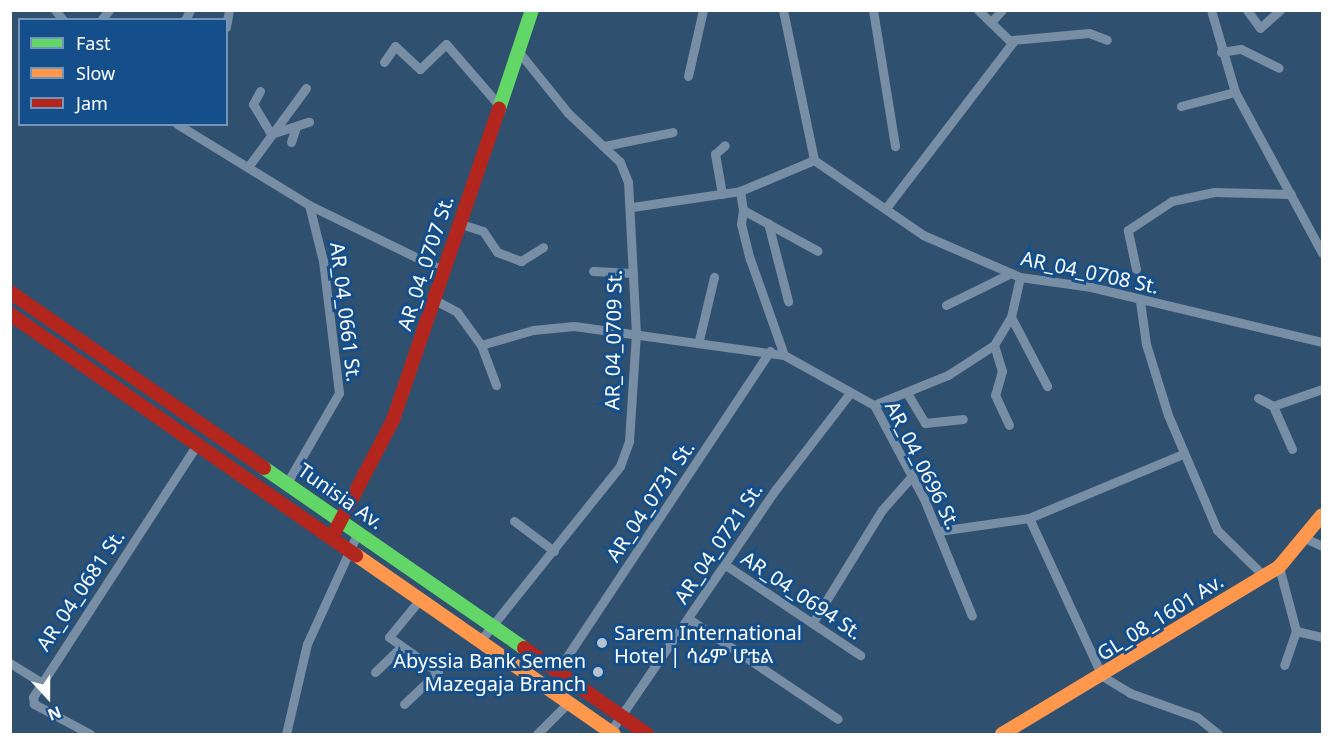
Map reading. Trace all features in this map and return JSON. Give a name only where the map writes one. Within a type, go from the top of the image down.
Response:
[{"type":"main road","name":"AR_04_0707 St.","points":[[332,537],[393,420],[498,104],[519,52],[532,10]]},
{"type":"main road","name":"Tunisia Av.","points":[[10,292],[493,624],[647,735]]},
{"type":"main road","name":"Tunisia Av.","points":[[10,314],[421,597],[613,733]]},
{"type":"main road","name":"GL_08_1601 Av.","points":[[1002,735],[1279,567],[1307,539],[1323,515]]},
{"type":"street","points":[[688,76],[693,33],[703,10]]},
{"type":"street","points":[[632,207],[740,191],[814,160],[783,10]]},
{"type":"street","points":[[873,10],[895,146]]},
{"type":"street","points":[[978,10],[993,20],[1012,43]]},
{"type":"street","points":[[993,20],[1002,10]]},
{"type":"street","points":[[1211,10],[1221,52],[1235,92],[1323,253]]},
{"type":"street","points":[[1247,10],[1260,28],[1280,10]]},
{"type":"street","points":[[886,208],[1012,43],[1089,33],[1107,40]]},
{"type":"street","points":[[384,62],[395,46],[420,69],[446,44],[498,104]]},
{"type":"street","points":[[1221,52],[1241,49],[1279,68]]},
{"type":"street","name":"AR_04_0709 St.","points":[[480,640],[554,551],[625,455],[636,334],[632,207],[624,171],[604,146],[568,113],[519,52]]},
{"type":"street","points":[[248,167],[306,88]]},
{"type":"street","points":[[260,91],[253,104],[271,134]]},
{"type":"street","points":[[1181,106],[1235,92]]},
{"type":"street","points":[[271,134],[309,122]]},
{"type":"street","points":[[180,126],[309,205],[442,270]]},
{"type":"street","points":[[291,142],[296,127]]},
{"type":"street","points":[[604,146],[673,132]]},
{"type":"street","points":[[722,194],[715,154],[725,145]]},
{"type":"street","name":"AR_04_0708 St.","points":[[814,160],[923,235],[1015,275],[1323,342]]},
{"type":"street","points":[[740,191],[743,210],[741,224],[750,260],[784,355]]},
{"type":"street","points":[[1136,269],[1128,230],[1172,201],[1214,192],[1291,194]]},
{"type":"street","name":"AR_04_0661 St.","points":[[287,483],[339,393],[323,261],[309,205]]},
{"type":"street","points":[[743,210],[818,251]]},
{"type":"street","points":[[458,223],[483,231],[497,252],[521,261],[543,247]]},
{"type":"street","points":[[768,223],[788,301]]},
{"type":"street","points":[[592,271],[633,273]]},
{"type":"street","points":[[874,405],[907,393],[974,362],[994,345],[1011,317],[1015,275],[946,305]]},
{"type":"street","points":[[699,340],[714,277]]},
{"type":"street","points":[[434,299],[457,312],[481,345],[496,385]]},
{"type":"street","points":[[1140,301],[1146,344],[1183,454],[1217,530],[1264,576]]},
{"type":"street","points":[[1011,317],[1047,386]]},
{"type":"street","name":"AR_04_0696 St.","points":[[481,345],[554,326],[699,340],[784,355],[874,405],[939,531],[972,616]]},
{"type":"street","points":[[994,345],[1002,371],[995,395],[1009,425]]},
{"type":"street","name":"AR_04_0731 St.","points":[[558,670],[770,351]]},
{"type":"street","points":[[1273,406],[1323,389]]},
{"type":"street","name":"AR_04_0721 St.","points":[[613,733],[724,564],[850,393]]},
{"type":"street","points":[[907,393],[925,423],[963,419]]},
{"type":"street","points":[[1257,398],[1273,406],[1292,449]]},
{"type":"street","name":"AR_04_0681 St.","points":[[40,682],[197,444]]},
{"type":"street","points":[[939,531],[1029,518],[1183,454]]},
{"type":"street","points":[[813,622],[882,510],[912,476]]},
{"type":"street","points":[[1029,518],[1102,676],[1130,693],[1197,717],[1218,735]]},
{"type":"street","points":[[514,521],[554,551]]},
{"type":"street","points":[[286,735],[300,665],[347,548],[358,532]]},
{"type":"street","points":[[1307,539],[1323,546]]},
{"type":"street","name":"AR_04_0694 St.","points":[[724,564],[860,655]]},
{"type":"street","points":[[1279,567],[1296,631],[1284,665]]},
{"type":"street","points":[[405,704],[438,672],[400,648],[389,637],[421,597]]},
{"type":"street","points":[[689,619],[838,719]]},
{"type":"street","points":[[1296,631],[1323,637]]},
{"type":"street","points":[[375,672],[400,648]]},
{"type":"street","points":[[10,663],[40,682],[34,704],[90,735]]},
{"type":"street","points":[[537,735],[569,702]]},
{"type":"traffic: fast","points":[[499,109],[532,10]]},
{"type":"traffic: fast","points":[[264,468],[524,648]]},
{"type":"traffic: slow","points":[[1002,734],[1279,567],[1322,515]]},
{"type":"traffic: slow","points":[[356,555],[614,734]]},
{"type":"traffic: jam","points":[[332,537],[393,420],[499,109]]},
{"type":"traffic: jam","points":[[10,292],[264,468]]},
{"type":"traffic: jam","points":[[10,314],[356,555]]},
{"type":"traffic: jam","points":[[524,648],[647,734]]},
{"type":"place","name":"Sarem International Hotel | ሳሬም ሆቴል","points":[[602,643]]},
{"type":"place","name":"Abyssia Bank Semen Mazegaja Branch","points":[[598,672]]}]
